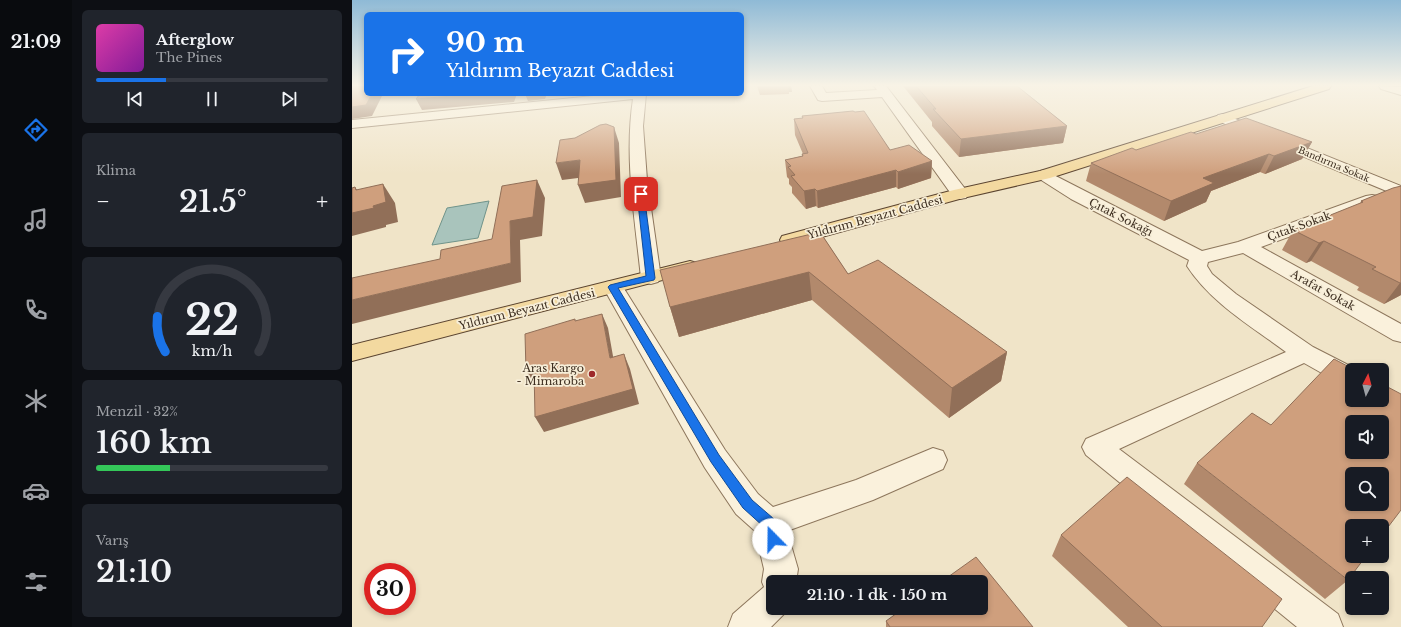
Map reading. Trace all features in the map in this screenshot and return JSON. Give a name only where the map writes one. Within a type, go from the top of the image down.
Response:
[{"type":"main road","name":"Yıldırım Beyazıt Caddesi","points":[[771,245],[960,194],[1044,175],[1232,115]]},
{"type":"main road","name":"Yıldırım Beyazıt Caddesi","points":[[352,353],[704,264]]},
{"type":"street","points":[[352,124],[437,115]]},
{"type":"street","points":[[638,115],[636,133],[639,180],[651,278]]},
{"type":"street","points":[[901,115],[960,194]]},
{"type":"street","name":"Bandırma Sokak","points":[[1223,118],[1399,192]]},
{"type":"street","name":"Çıtak Sokağı","points":[[1044,175],[1077,195],[1200,258]]},
{"type":"street","name":"Çıtak Sokak","points":[[1200,258],[1245,246],[1399,192]]},
{"type":"street","name":"Arafat Sokak","points":[[1245,246],[1401,334]]},
{"type":"street","points":[[1200,258],[1197,266],[1205,278],[1228,299],[1305,353],[1345,374]]},
{"type":"street","points":[[613,287],[715,458],[747,504],[769,523],[781,569],[780,575]]},
{"type":"street","points":[[1305,353],[1096,447],[1325,627]]},
{"type":"street","points":[[769,523],[862,491],[933,460]]},
{"type":"street","points":[[746,627],[766,608]]},
{"type":"water","points":[[489,201],[478,238],[432,245],[447,208]]},
{"type":"building","points":[[867,115],[890,150],[909,145],[932,161],[898,172],[896,170],[817,191],[815,189],[804,191],[791,176],[795,175],[788,167],[791,166],[785,160],[803,156],[802,154],[808,153],[794,119],[803,118],[802,116]]},
{"type":"building","points":[[939,115],[1054,115],[1067,126],[961,139]]},
{"type":"building","points":[[1246,118],[1312,142],[1274,156],[1269,154],[1203,178],[1214,183],[1171,201],[1091,163],[1132,148],[1136,150],[1191,132],[1196,134]]},
{"type":"building","points":[[606,124],[614,127],[616,180],[578,185],[580,160],[556,163],[560,140],[575,138],[600,125]]},
{"type":"building","points":[[537,180],[533,217],[510,221],[511,263],[352,300],[352,278],[440,259],[441,250],[492,239],[502,186]]},
{"type":"building","points":[[383,184],[386,202],[373,206],[374,208],[352,213],[352,188],[355,187],[356,190]]},
{"type":"building","points":[[1401,186],[1401,283],[1372,269],[1376,267],[1324,241],[1319,243],[1293,230],[1363,202],[1361,201]]},
{"type":"building","points":[[820,232],[848,274],[878,260],[1007,352],[952,388],[809,272],[670,307],[660,270]]},
{"type":"building","points":[[602,314],[610,358],[624,354],[633,389],[535,417],[534,369],[526,371],[525,334],[575,319],[575,321]]},
{"type":"building","points":[[1334,359],[1345,365],[1345,407],[1389,407],[1389,388],[1401,394],[1401,510],[1389,526],[1389,519],[1345,519],[1345,563],[1361,563],[1355,571],[1345,571],[1345,578],[1197,463],[1252,413],[1271,425]]},
{"type":"building","points":[[1127,477],[1282,599],[1262,627],[1162,627],[1061,535]]},
{"type":"building","points":[[976,557],[1033,627],[890,627],[886,621],[894,615],[988,615],[988,575],[951,575]]},
{"type":"place","name":"Aras Kargo - Mimaroba","points":[[592,374]]},
{"type":"route","points":[[641,194],[651,278],[613,287],[664,370],[715,458],[747,504],[769,523],[773,539]]}]
